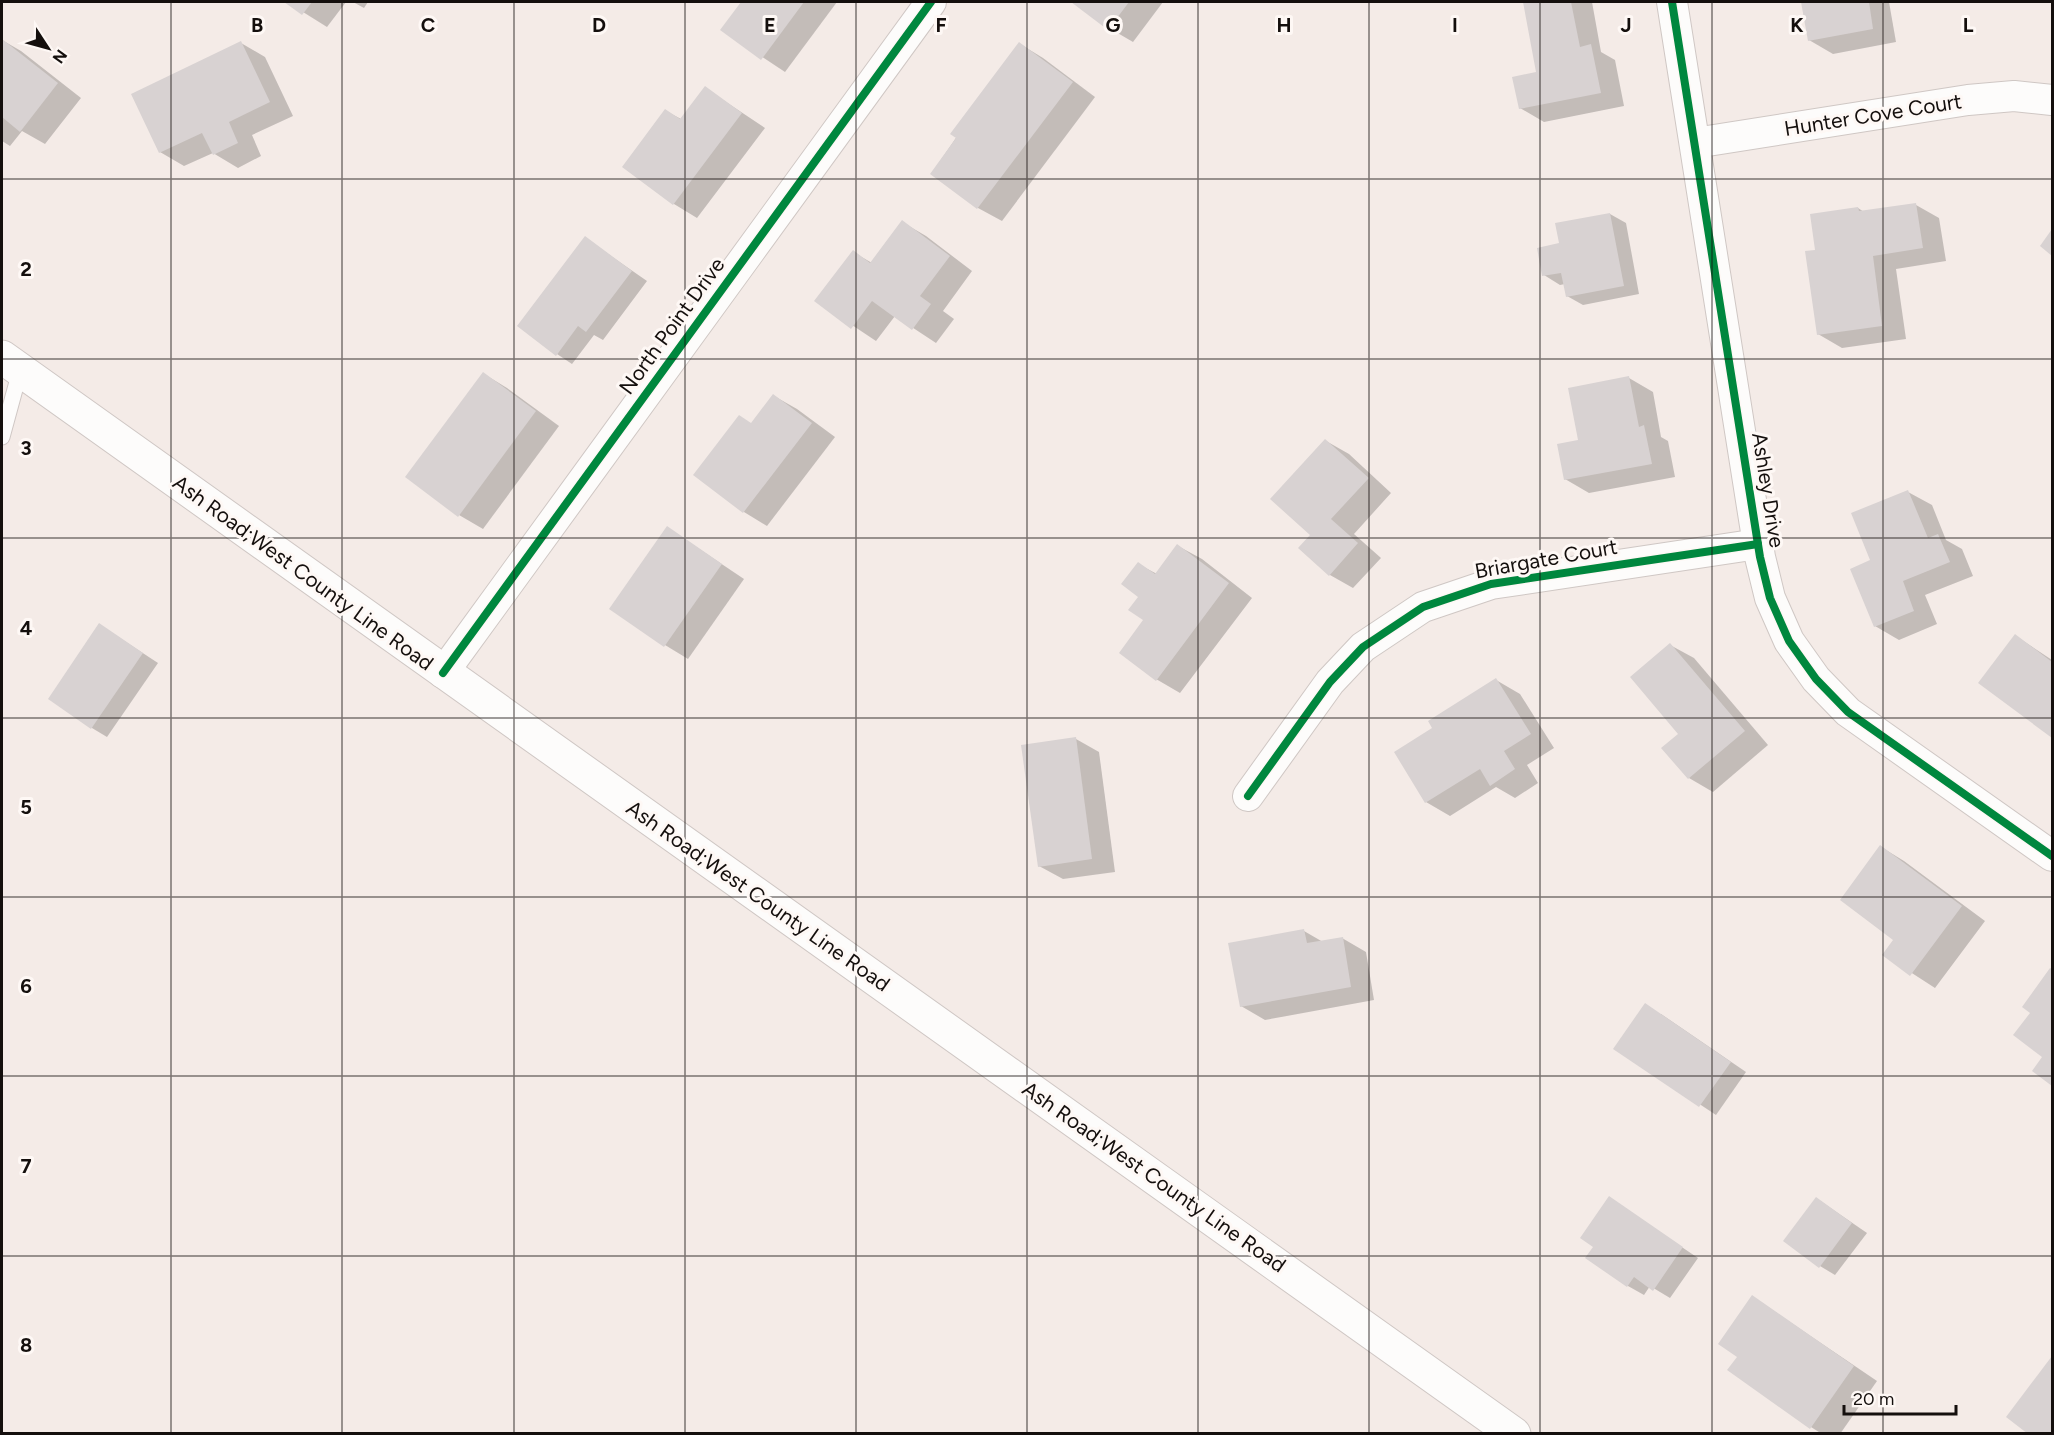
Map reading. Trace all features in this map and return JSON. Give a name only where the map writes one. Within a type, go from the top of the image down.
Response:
[{"type":"main road","name":"Ash Road;West County Line Road","points":[[11,364],[1514,1434]]},
{"type":"street","name":"North Point Drive","points":[[443,673],[931,2]]},
{"type":"street","name":"Ashley Drive","points":[[1672,2],[1758,544],[1770,598],[1789,641],[1816,679],[1848,712],[2052,856]]},
{"type":"street","name":"Hunter Cove Court","points":[[1695,143],[1968,100],[2014,96],[2052,100]]},
{"type":"street","name":"Briargate Court","points":[[1248,796],[1330,681],[1363,647],[1423,607],[1491,584],[1758,544]]},
{"type":"lane","points":[[2,437],[11,364]]},
{"type":"building","points":[[284,2],[312,2],[302,15]]},
{"type":"building","points":[[741,2],[804,2],[761,60],[720,30]]},
{"type":"building","points":[[1071,2],[1129,2],[1108,30]]},
{"type":"building","points":[[1523,2],[1571,2],[1580,47],[1591,44],[1601,93],[1519,109],[1512,77],[1536,72]]},
{"type":"building","points":[[1801,2],[1869,2],[1873,29],[1808,41]]},
{"type":"building","points":[[2,39],[58,83],[20,132],[2,117]]},
{"type":"building","points":[[241,41],[270,102],[229,122],[238,143],[213,155],[202,133],[159,153],[131,94]]},
{"type":"building","points":[[1019,42],[1073,82],[977,209],[930,174],[956,138],[950,134]]},
{"type":"building","points":[[705,86],[742,113],[673,205],[622,167],[665,109],[680,119]]},
{"type":"building","points":[[1916,203],[1923,248],[1873,256],[1882,326],[1817,335],[1805,251],[1815,250],[1810,214],[1858,207],[1859,211]]},
{"type":"building","points":[[1610,213],[1624,286],[1566,297],[1561,273],[1542,276],[1537,248],[1559,243],[1555,223]]},
{"type":"building","points":[[902,220],[950,256],[920,296],[931,304],[912,330],[872,301],[851,329],[814,301],[853,250],[870,263]]},
{"type":"building","points":[[2052,229],[2052,256],[2040,246]]},
{"type":"building","points":[[585,236],[632,271],[586,332],[578,326],[556,356],[517,326]]},
{"type":"building","points":[[483,372],[536,411],[458,517],[405,477]]},
{"type":"building","points":[[1629,376],[1639,427],[1644,425],[1652,464],[1564,480],[1557,444],[1578,440],[1568,388]]},
{"type":"building","points":[[773,394],[812,423],[743,513],[693,475],[739,415],[751,423]]},
{"type":"building","points":[[1325,439],[1369,478],[1331,519],[1358,543],[1329,576],[1298,548],[1310,535],[1270,499]]},
{"type":"building","points":[[1908,490],[1928,538],[1938,534],[1950,562],[1903,581],[1914,611],[1874,627],[1850,569],[1870,560],[1851,513]]},
{"type":"building","points":[[667,526],[722,564],[664,647],[609,609]]},
{"type":"building","points":[[1177,544],[1229,583],[1156,681],[1119,653],[1143,620],[1128,610],[1138,597],[1121,584],[1138,562],[1155,574]]},
{"type":"building","points":[[99,623],[143,653],[91,729],[48,699]]},
{"type":"building","points":[[2015,634],[2052,662],[2052,738],[1978,683]]},
{"type":"building","points":[[1670,643],[1745,731],[1688,779],[1661,748],[1678,734],[1630,677]]},
{"type":"building","points":[[1496,678],[1531,734],[1504,751],[1515,769],[1490,786],[1480,769],[1425,803],[1394,752],[1432,728],[1428,721]]},
{"type":"building","points":[[1076,737],[1092,859],[1038,867],[1021,745]]},
{"type":"building","points":[[1880,845],[1962,906],[1910,976],[1882,955],[1893,940],[1840,900]]},
{"type":"building","points":[[1304,929],[1307,943],[1343,937],[1351,987],[1240,1007],[1228,943]]},
{"type":"building","points":[[2050,968],[2052,969],[2052,1086],[2032,1071],[2042,1057],[2013,1035],[2030,1013],[2022,1007]]},
{"type":"building","points":[[1645,1003],[1731,1062],[1699,1107],[1613,1049]]},
{"type":"building","points":[[1609,1196],[1683,1247],[1653,1291],[1634,1277],[1627,1287],[1585,1258],[1593,1247],[1580,1238]]},
{"type":"building","points":[[1816,1197],[1852,1223],[1819,1268],[1783,1241]]},
{"type":"building","points":[[1752,1295],[1854,1366],[1810,1429],[1727,1370],[1737,1357],[1718,1344]]},
{"type":"building","points":[[2052,1356],[2052,1434],[2028,1434],[2006,1417]]},
{"type":"cycle path","points":[[443,673],[931,2]]},
{"type":"cycle path","points":[[1672,2],[1760,557],[1770,598],[1789,641],[1816,679],[1848,712],[2052,856]]},
{"type":"cycle path","points":[[1248,796],[1330,682],[1363,647],[1423,607],[1491,584],[1758,544]]}]
